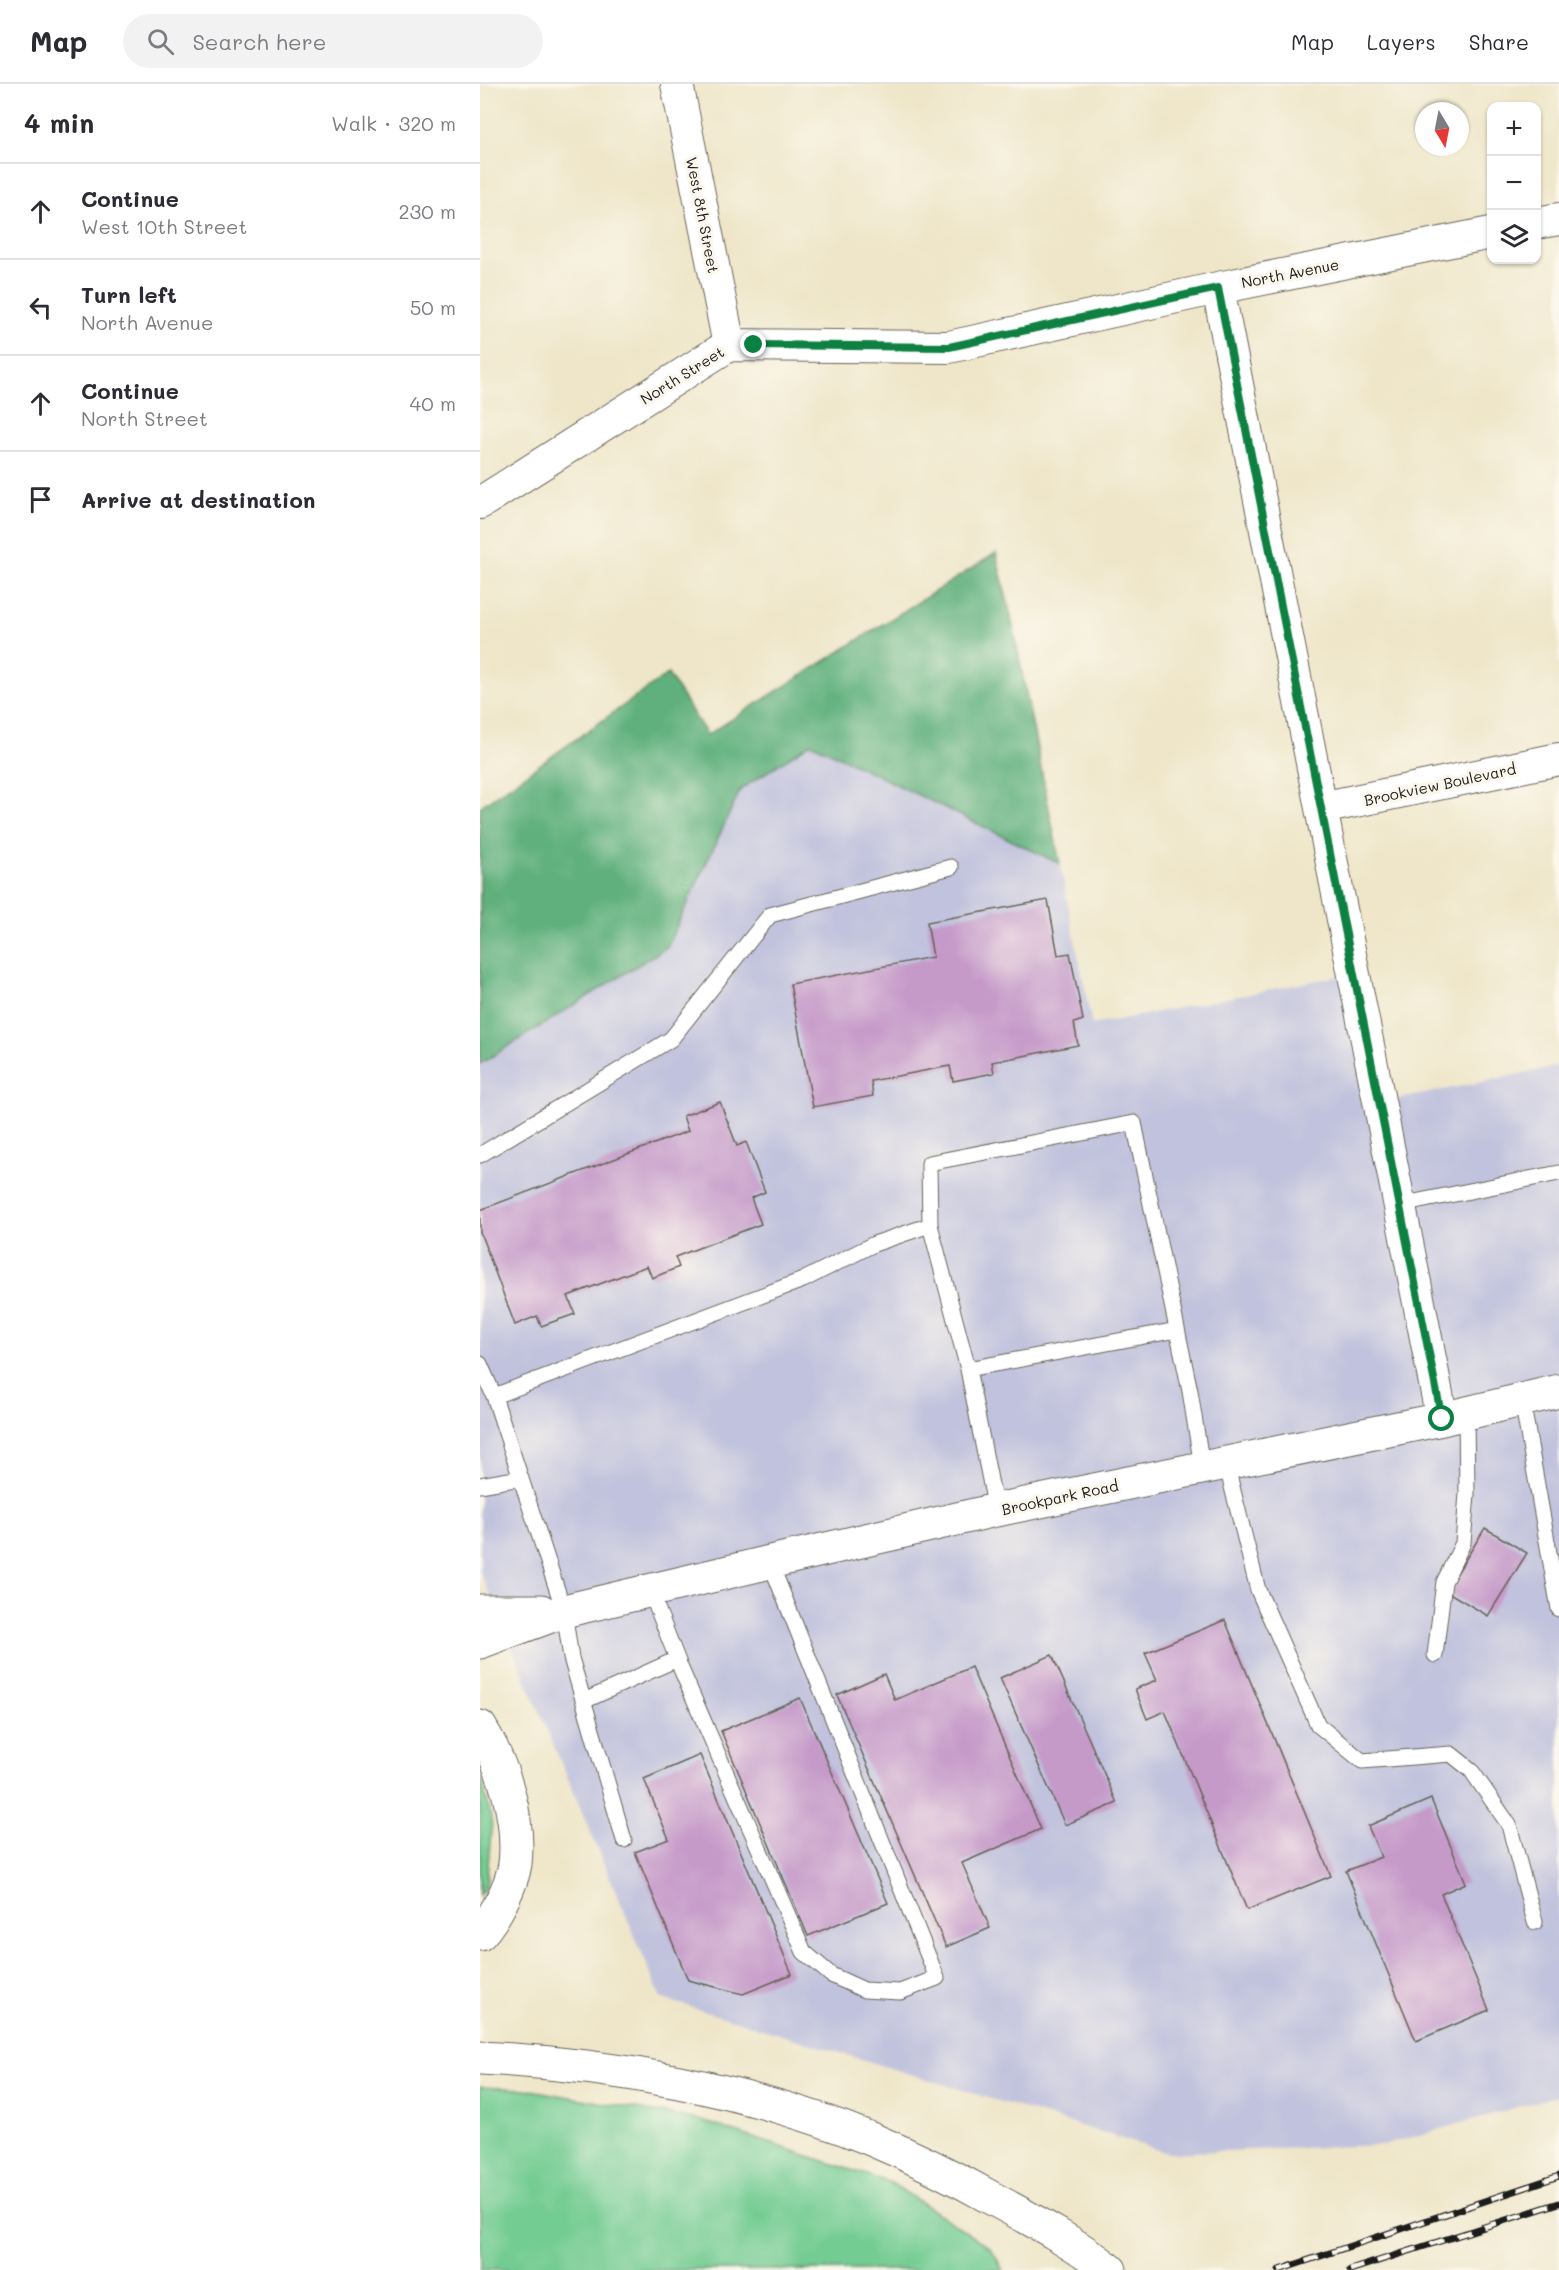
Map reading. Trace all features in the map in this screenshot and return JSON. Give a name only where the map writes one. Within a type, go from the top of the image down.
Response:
[{"type":"main road","name":"Brookpark Road","points":[[564,1611],[996,1510],[1454,1416],[1559,1391]]},
{"type":"main road","points":[[480,1611],[564,1611]]},
{"type":"main road","points":[[480,1642],[564,1611]]},
{"type":"main road","points":[[480,1727],[489,1742],[506,1786],[514,1823],[515,1866],[503,1899],[488,1926],[480,1934]]},
{"type":"main road","points":[[480,2058],[596,2067],[768,2103],[869,2138],[948,2174],[1048,2229],[1110,2270]]},
{"type":"street","name":"West 8th Street","points":[[676,84],[729,345]]},
{"type":"street","points":[[1541,223],[1559,219]]},
{"type":"street","name":"North Avenue","points":[[949,347],[1218,288],[1487,233]]},
{"type":"street","points":[[1218,288],[1400,1205],[1454,1416]]},
{"type":"street","name":"North Street","points":[[480,503],[729,345],[949,347]]},
{"type":"street","name":"Brookview Boulevard","points":[[1322,808],[1559,759]]},
{"type":"lane","points":[[480,1155],[671,1039],[770,915],[951,867]]},
{"type":"lane","points":[[996,1510],[968,1369],[930,1225],[930,1163],[1134,1123],[1190,1391],[1258,1590],[1318,1725],[1362,1761],[1451,1754],[1471,1770],[1509,1825],[1535,1922]]},
{"type":"lane","points":[[1400,1205],[1559,1173]]},
{"type":"lane","points":[[494,1396],[803,1280],[874,1244],[930,1225]]},
{"type":"lane","points":[[968,1369],[1178,1330]]},
{"type":"lane","points":[[480,1364],[494,1396],[564,1611],[571,1658],[602,1772],[624,1840]]},
{"type":"lane","points":[[1522,1400],[1559,1609]]},
{"type":"lane","points":[[1435,1655],[1444,1582],[1463,1543],[1467,1494],[1454,1416]]},
{"type":"lane","points":[[480,1485],[520,1478]]},
{"type":"lane","points":[[650,1590],[677,1659],[804,1952],[831,1975],[864,1990],[900,1992],[937,1978],[770,1562]]},
{"type":"lane","points":[[584,1701],[677,1659]]},
{"type":"shaded area","points":[[811,743],[1060,864],[1092,1025],[1354,973],[1380,1103],[1559,1066],[1559,2095],[1385,2145],[1168,2153],[661,1998],[480,1572],[480,1064],[667,947],[741,789]]},
{"type":"green space","points":[[996,553],[1010,612],[1060,864],[811,743],[741,789],[667,947],[480,1064],[480,807],[668,674],[707,735]]},
{"type":"green space","points":[[480,1773],[492,1821],[486,1887],[480,1896]]},
{"type":"green space","points":[[480,2087],[525,2089],[699,2120],[891,2183],[991,2248],[1003,2270],[480,2270]]},
{"type":"building","points":[[1048,900],[1058,955],[1070,953],[1083,1020],[1074,1023],[1078,1045],[992,1062],[994,1073],[953,1081],[950,1066],[871,1081],[873,1096],[813,1107],[790,984],[933,957],[927,922]]},
{"type":"building","points":[[720,1102],[737,1146],[746,1142],[765,1192],[751,1198],[761,1224],[675,1257],[679,1267],[652,1278],[647,1266],[568,1296],[575,1314],[541,1326],[537,1316],[515,1325],[480,1232],[480,1210],[688,1131],[683,1116]]},
{"type":"building","points":[[1485,1528],[1527,1553],[1488,1616],[1446,1591]]},
{"type":"building","points":[[1225,1620],[1331,1876],[1247,1910],[1165,1711],[1147,1719],[1135,1689],[1157,1680],[1145,1653]]},
{"type":"building","points":[[1052,1655],[1117,1803],[1065,1825],[1000,1678]]},
{"type":"building","points":[[971,1667],[1041,1829],[962,1863],[990,1928],[946,1947],[837,1695],[884,1674],[895,1700]]},
{"type":"building","points":[[800,1698],[888,1903],[808,1936],[721,1731]]},
{"type":"building","points":[[700,1755],[792,1974],[743,1994],[688,1980],[635,1852],[669,1839],[644,1779]]},
{"type":"building","points":[[1431,1799],[1466,1883],[1441,1894],[1489,2010],[1416,2041],[1346,1871],[1381,1857],[1368,1826]]},
{"type":"railway","points":[[1279,2270],[1559,2176]]},
{"type":"railway","points":[[1350,2270],[1559,2203]]},
{"type":"route","points":[[754,345],[949,347],[1218,288],[1442,1419]]}]
